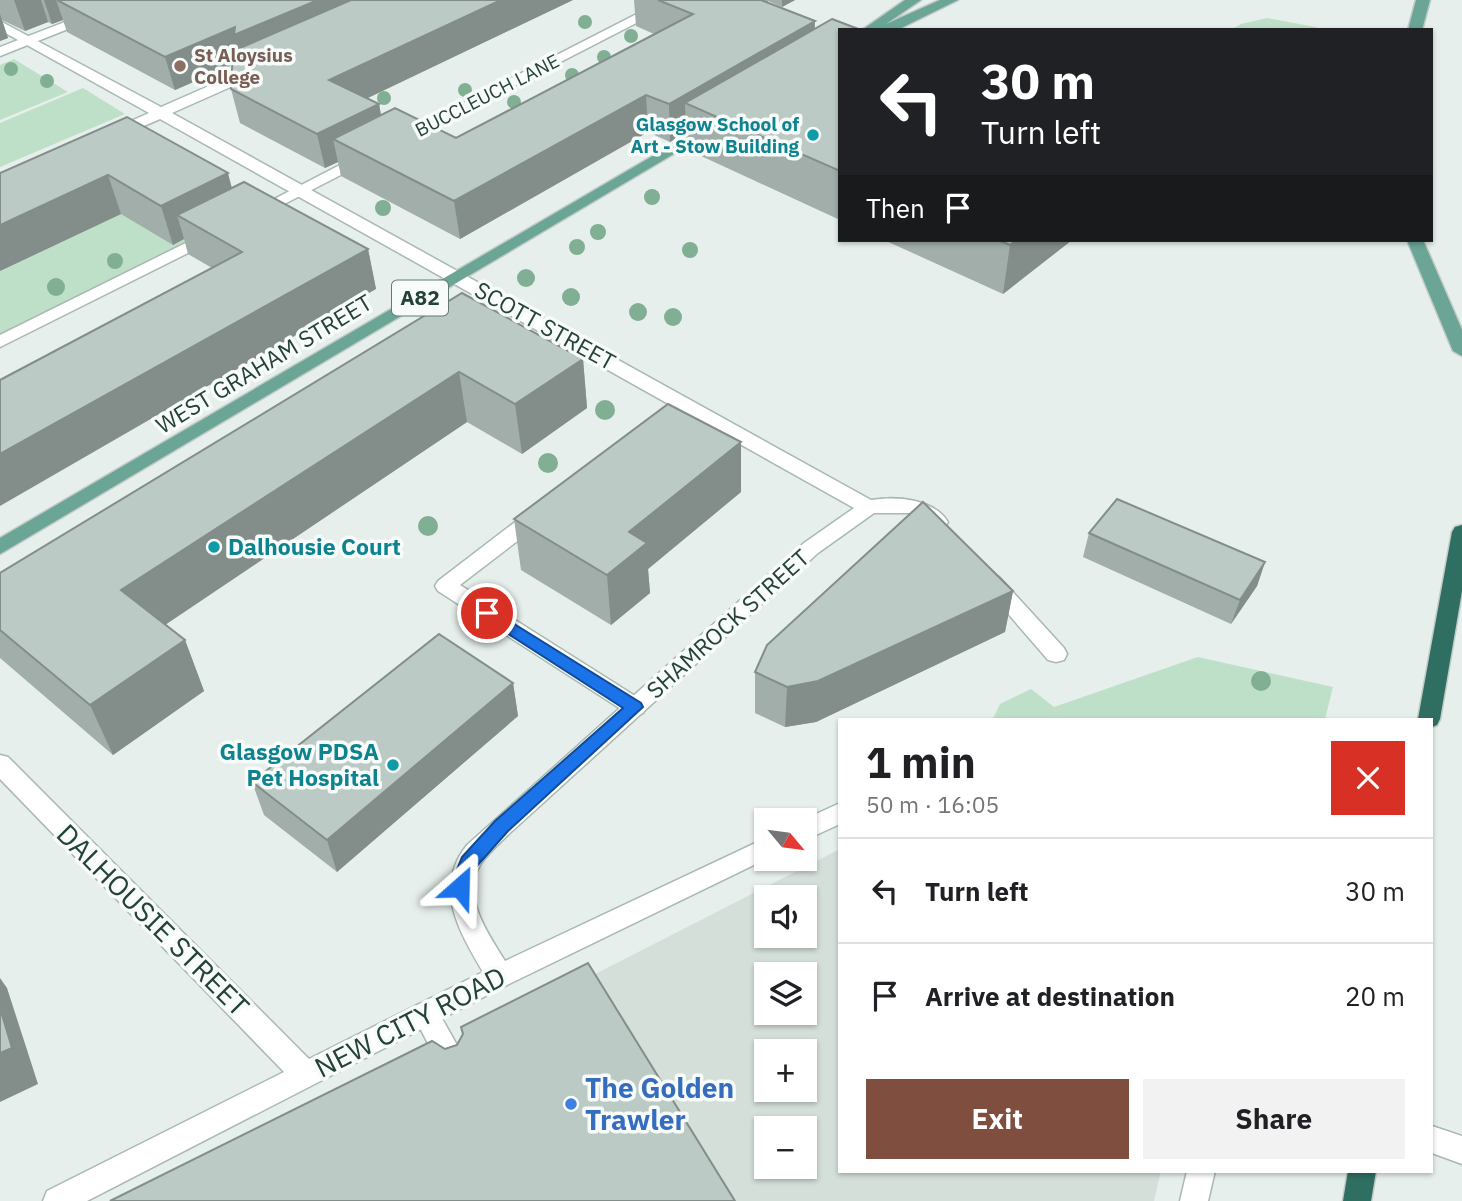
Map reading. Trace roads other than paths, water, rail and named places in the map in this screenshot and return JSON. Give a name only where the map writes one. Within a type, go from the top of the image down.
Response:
[{"type":"highway","points":[[1429,718],[1462,532]]},
{"type":"highway","points":[[1357,1201],[1362,1173]]},
{"type":"main road","points":[[872,28],[914,0]]},
{"type":"main road","points":[[889,28],[951,0]]},
{"type":"main road","points":[[1416,28],[1423,0]]},
{"type":"main road","name":"WEST GRAHAM STREET","points":[[0,547],[722,119]]},
{"type":"main road","points":[[1416,242],[1457,330],[1462,351]]},
{"type":"street","points":[[0,52],[134,0]]},
{"type":"street","name":"BUCCLEUCH LANE","points":[[0,342],[674,0]]},
{"type":"street","name":"SCOTT STREET","points":[[0,25],[457,276],[868,508]]},
{"type":"street","points":[[99,140],[275,62]]},
{"type":"street","points":[[560,498],[445,586],[635,707]]},
{"type":"street","points":[[868,508],[887,503],[928,512],[953,537]]},
{"type":"street","name":"SHAMROCK STREET","points":[[500,976],[466,911],[460,887],[468,863],[502,826],[811,548],[868,508]]},
{"type":"street","points":[[979,566],[1056,654]]},
{"type":"street","name":"DALHOUSIE STREET","points":[[0,764],[306,1075]]},
{"type":"street","points":[[817,824],[838,814]]},
{"type":"street","name":"NEW CITY ROAD","points":[[57,1201],[500,976],[754,854]]},
{"type":"street","points":[[426,1014],[456,1070]]},
{"type":"street","points":[[1433,1140],[1462,1150]]},
{"type":"street","points":[[1194,1201],[1201,1173]]},
{"type":"place","name":"St Aloysius College","points":[[180,66]]},
{"type":"place","name":"Glasgow School of Art - Stow Building","points":[[813,135]]},
{"type":"place","name":"Dalhousie Court","points":[[214,547]]},
{"type":"place","name":"Glasgow PDSA Pet Hospital","points":[[393,765]]},
{"type":"place","name":"The Golden Trawler","points":[[571,1104]]}]
